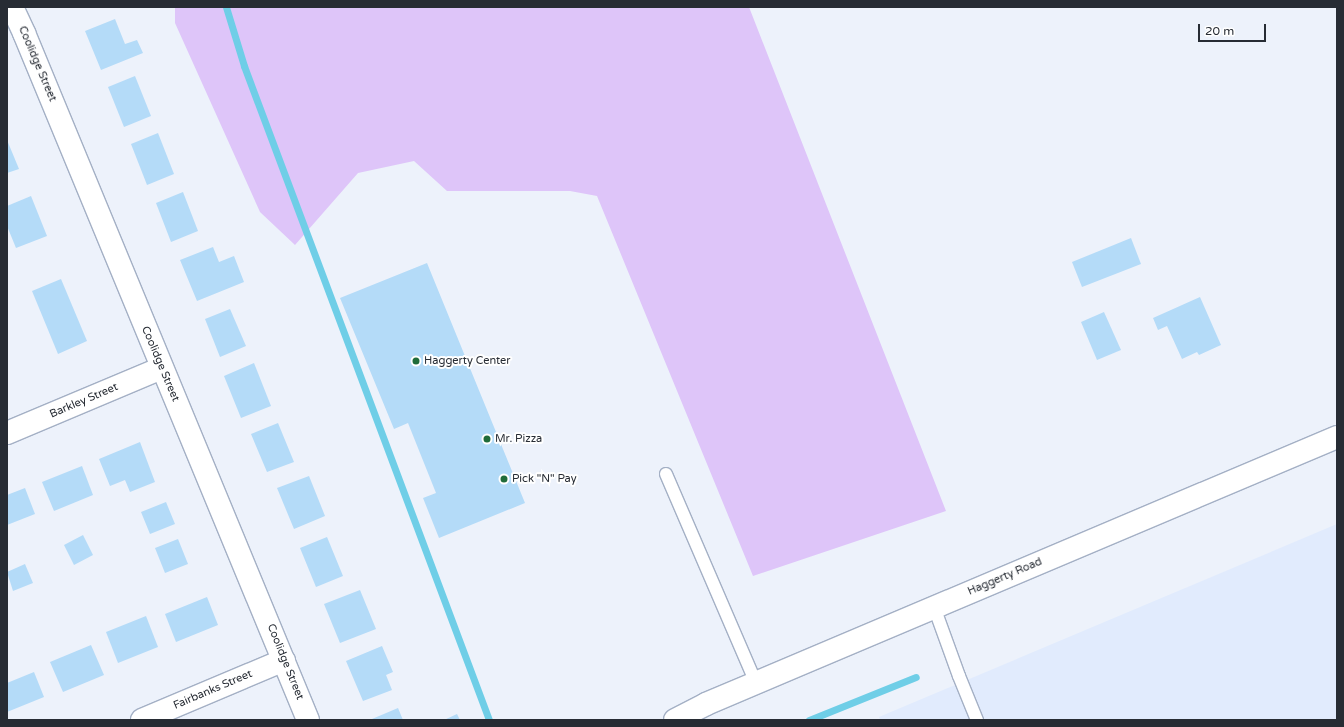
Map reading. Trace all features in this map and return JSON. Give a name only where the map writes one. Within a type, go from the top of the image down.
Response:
[{"type":"street","name":"Coolidge Street","points":[[12,7],[308,720]]},
{"type":"street","name":"Barkley Street","points":[[7,433],[162,368]]},
{"type":"street","name":"Haggerty Road","points":[[675,720],[706,704],[1337,437]]},
{"type":"street","name":"Fairbanks Street","points":[[142,720],[284,660]]},
{"type":"lane","points":[[666,474],[756,683]]},
{"type":"lane","points":[[934,607],[959,676],[978,720]]},
{"type":"shaded area","points":[[175,7],[749,7],[946,511],[753,576],[597,196],[570,191],[447,191],[414,161],[358,173],[295,245],[260,212],[175,23]]},
{"type":"shaded area","points":[[1337,524],[1337,720],[880,720],[879,717]]},
{"type":"building","points":[[115,19],[125,44],[137,40],[143,53],[101,70],[85,31]]},
{"type":"building","points":[[135,76],[151,116],[124,127],[108,87]]},
{"type":"building","points":[[158,133],[174,174],[147,185],[131,144]]},
{"type":"building","points":[[7,140],[19,169],[7,173]]},
{"type":"building","points":[[183,192],[198,231],[171,242],[156,203]]},
{"type":"building","points":[[31,196],[47,236],[16,248],[7,226],[7,206]]},
{"type":"building","points":[[1131,238],[1141,264],[1082,287],[1072,262]]},
{"type":"building","points":[[213,247],[219,262],[234,256],[244,282],[197,301],[180,260]]},
{"type":"building","name":"Haggerty Center","points":[[427,263],[525,503],[439,538],[423,498],[436,493],[408,423],[394,429],[340,298]]},
{"type":"building","points":[[61,279],[87,341],[58,354],[32,291]]},
{"type":"building","points":[[1200,297],[1221,345],[1199,355],[1197,352],[1182,359],[1167,326],[1158,330],[1153,318]]},
{"type":"building","points":[[230,309],[246,346],[220,357],[205,319]]},
{"type":"building","points":[[1104,312],[1121,350],[1097,360],[1081,322]]},
{"type":"building","points":[[254,363],[271,406],[241,418],[224,376]]},
{"type":"building","points":[[278,423],[294,462],[267,472],[251,434]]},
{"type":"building","points":[[140,442],[155,482],[130,492],[125,480],[110,486],[99,459]]},
{"type":"building","points":[[82,466],[93,495],[54,511],[42,482]]},
{"type":"building","points":[[309,476],[325,516],[294,529],[277,488]]},
{"type":"building","points":[[25,488],[35,514],[7,525],[7,495]]},
{"type":"building","points":[[166,502],[175,524],[150,534],[141,512]]},
{"type":"building","points":[[83,535],[93,555],[74,565],[64,545]]},
{"type":"building","points":[[327,537],[343,576],[316,587],[300,548]]},
{"type":"building","points":[[178,539],[188,564],[165,573],[155,548]]},
{"type":"building","points":[[25,564],[33,583],[13,591],[7,572]]},
{"type":"building","points":[[360,590],[376,629],[340,643],[324,604]]},
{"type":"building","points":[[207,597],[218,625],[176,642],[165,614]]},
{"type":"building","points":[[146,616],[158,647],[118,663],[106,632]]},
{"type":"building","points":[[91,645],[104,675],[63,692],[50,662]]},
{"type":"building","points":[[382,646],[393,672],[386,675],[392,690],[363,701],[346,661]]},
{"type":"building","points":[[34,672],[44,697],[7,712],[7,683]]},
{"type":"building","points":[[398,708],[403,720],[372,719]]},
{"type":"building","points":[[457,714],[460,720],[444,720]]},
{"type":"waterway","points":[[226,7],[244,66],[489,720]]},
{"type":"waterway","points":[[809,720],[916,677]]},
{"type":"place","name":"Haggerty Center","points":[[416,361]]},
{"type":"place","name":"Mr. Pizza","points":[[487,439]]},
{"type":"place","name":"Pick \"N\" Pay","points":[[504,479]]}]
